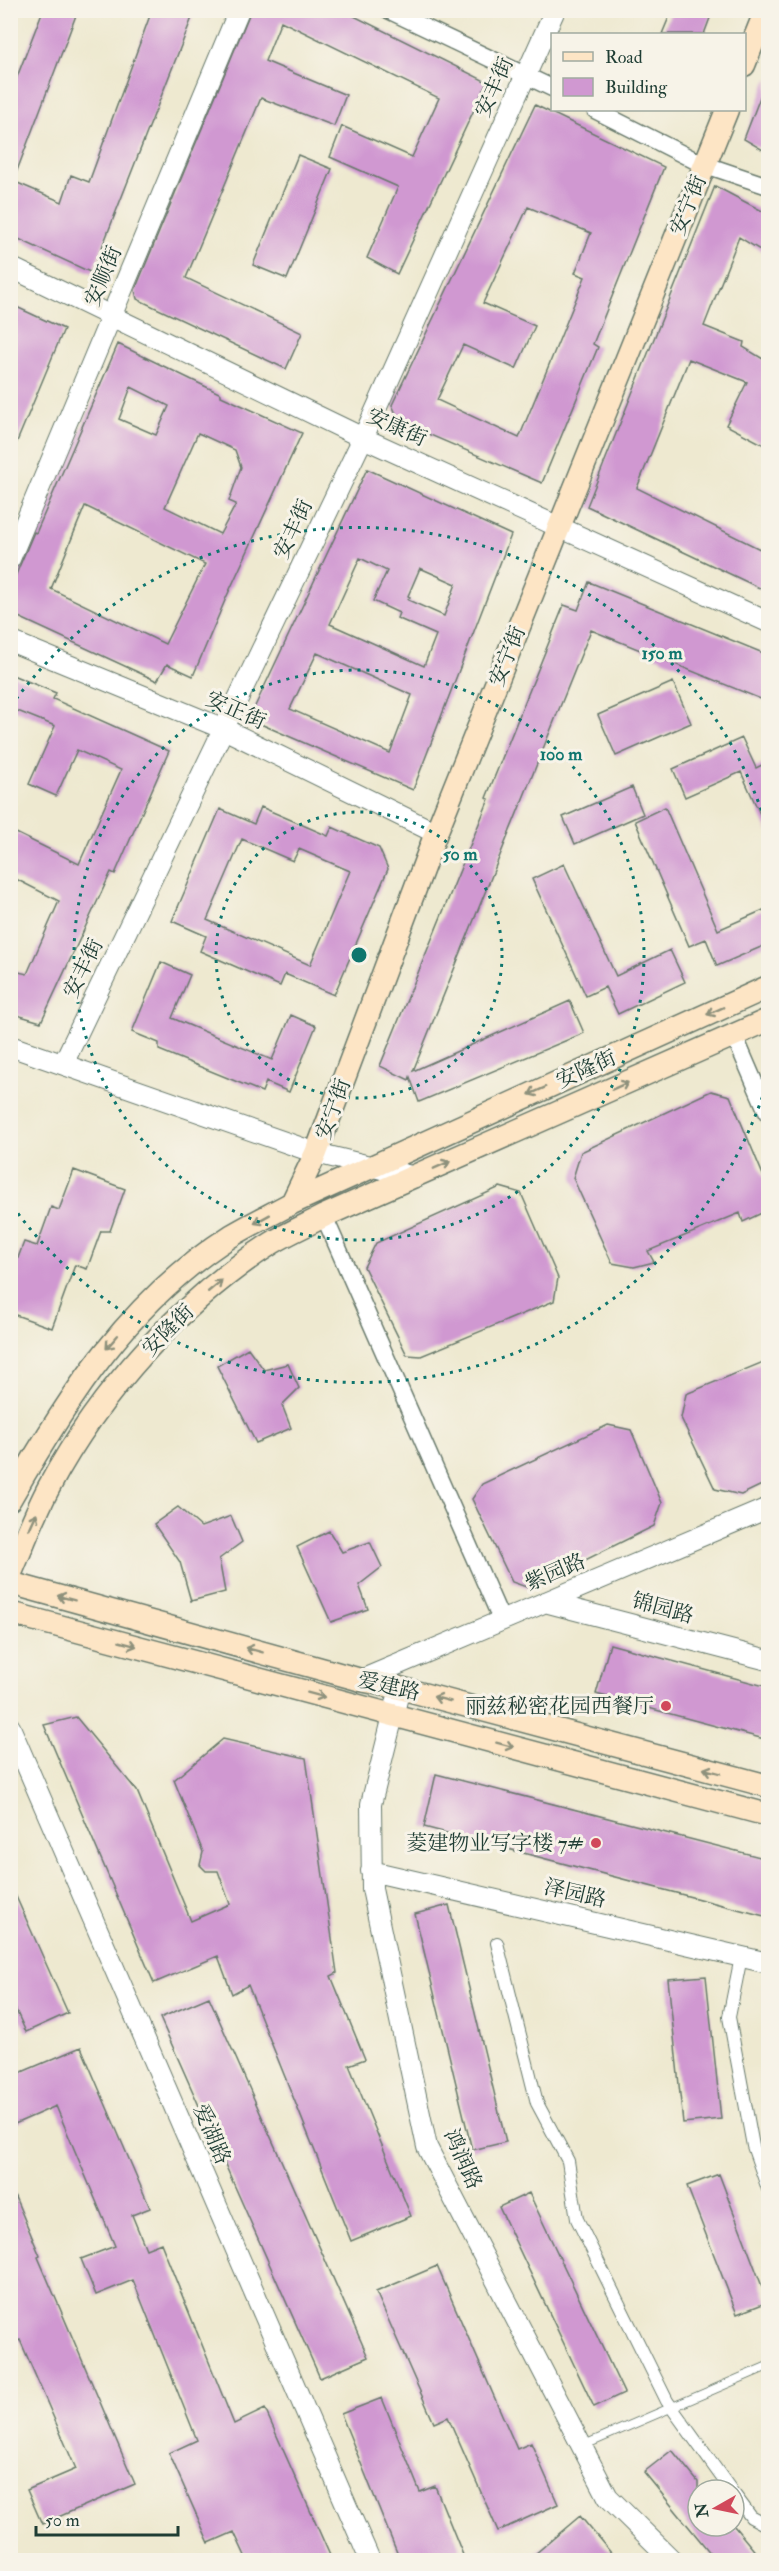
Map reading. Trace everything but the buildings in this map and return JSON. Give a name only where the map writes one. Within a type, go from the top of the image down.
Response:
[{"type":"main road","points":[[746,60],[766,10]]},
{"type":"main road","name":"安宁街","points":[[292,1203],[316,1153],[436,833],[727,111]]},
{"type":"main road","name":"安隆街","points":[[371,1166],[768,987]]},
{"type":"main road","name":"安隆街","points":[[10,1575],[50,1486],[89,1424],[153,1341],[221,1281],[272,1243],[324,1216],[415,1178],[768,1020]]},
{"type":"main road","points":[[10,1499],[62,1411],[107,1347],[173,1281],[231,1236],[292,1203],[371,1166]]},
{"type":"main road","name":"爱建路","points":[[10,1583],[361,1680],[400,1688],[768,1786]]},
{"type":"main road","name":"爱建路","points":[[10,1612],[768,1815]]},
{"type":"street","name":"安顺街","points":[[10,559],[239,10]]},
{"type":"street","points":[[388,10],[551,87]]},
{"type":"street","name":"安丰街","points":[[63,1064],[363,438],[555,10]]},
{"type":"street","points":[[597,111],[705,164],[768,186]]},
{"type":"street","name":"安康街","points":[[10,267],[363,438],[768,622]]},
{"type":"street","name":"安正街","points":[[10,641],[224,729],[436,833]]},
{"type":"street","points":[[734,1035],[768,1114]]},
{"type":"street","points":[[10,1046],[316,1153],[415,1178]]},
{"type":"street","points":[[324,1216],[502,1621]]},
{"type":"street","name":"紫园路","points":[[361,1680],[768,1508]]},
{"type":"street","name":"锦园路","points":[[545,1602],[768,1660]]},
{"type":"street","name":"鸿润路","points":[[400,1688],[371,1804],[372,1888],[428,2147],[608,2497],[672,2560]]},
{"type":"street","name":"爱湖路","points":[[10,1727],[370,2560]]},
{"type":"street","name":"泽园路","points":[[371,1871],[768,1963]]},
{"type":"street","points":[[497,1943],[537,2103],[568,2161],[577,2218],[672,2408],[723,2478]]},
{"type":"street","points":[[741,1957],[729,2017],[753,2146],[768,2189]]},
{"type":"street","points":[[746,2510],[751,2517],[768,2526]]},
{"type":"lane","points":[[582,2447],[768,2366]]},
{"type":"place","name":"丽兹秘密花园西餐厅","points":[[666,1706]]},
{"type":"place","name":"菱建物业写字楼 7#","points":[[596,1843]]}]
